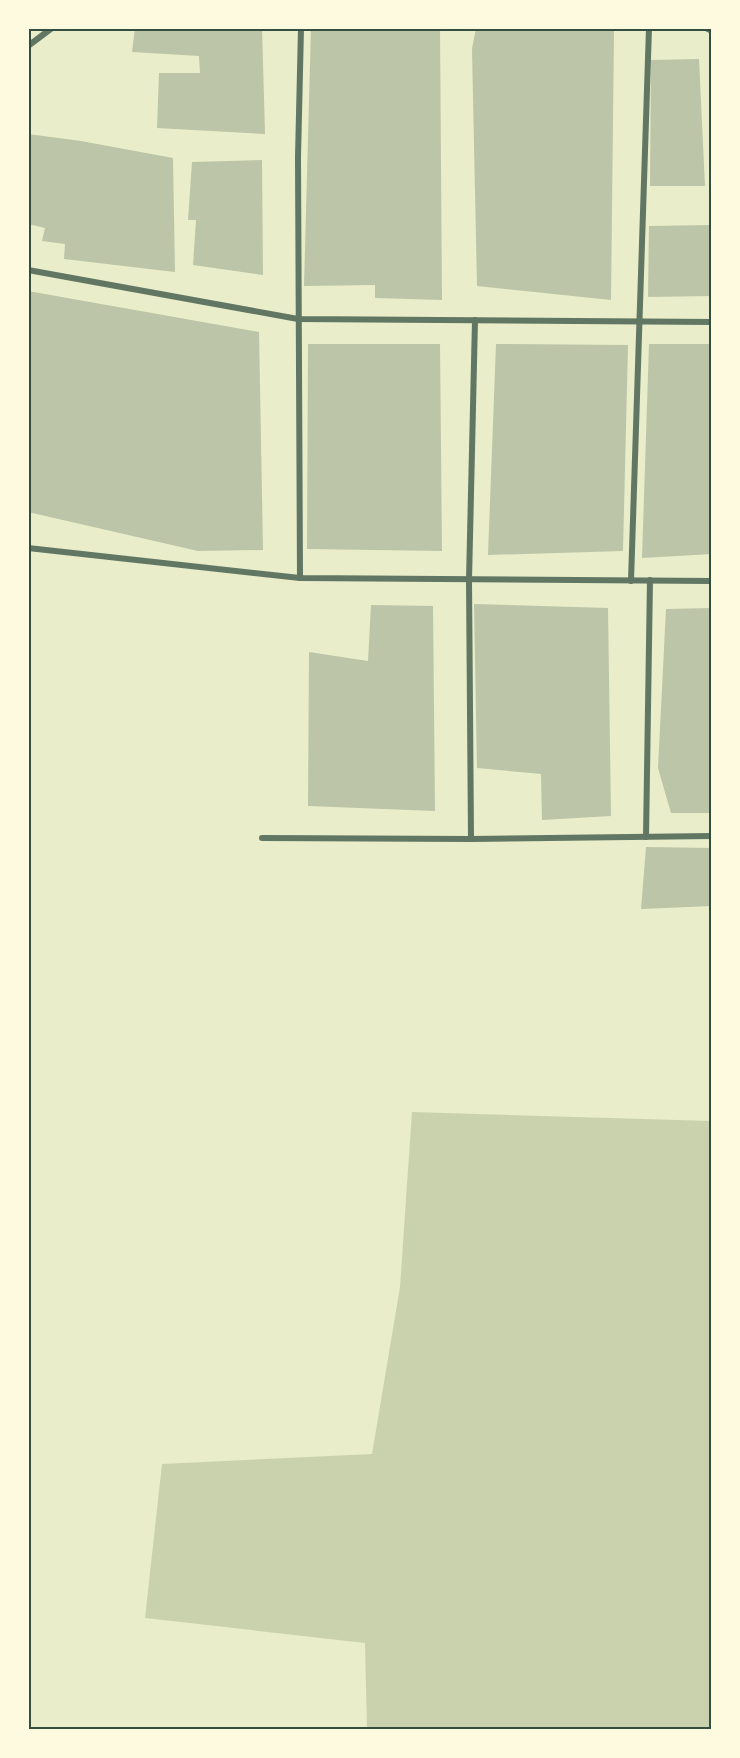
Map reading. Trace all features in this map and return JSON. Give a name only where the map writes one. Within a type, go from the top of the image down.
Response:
[{"type":"street","points":[[28,46],[52,28]]},
{"type":"street","points":[[300,578],[298,157],[301,28]]},
{"type":"street","points":[[631,580],[649,28]]},
{"type":"street","points":[[706,28],[711,31]]},
{"type":"street","points":[[28,270],[298,319],[711,322]]},
{"type":"street","points":[[471,839],[469,580],[475,320]]},
{"type":"street","points":[[28,548],[300,578],[711,581]]},
{"type":"street","points":[[646,837],[650,580]]},
{"type":"street","points":[[262,838],[471,839],[711,836]]},
{"type":"green space","points":[[412,1112],[711,1121],[711,1729],[367,1729],[365,1643],[145,1618],[162,1464],[372,1454],[400,1287]]},
{"type":"building","points":[[135,28],[262,28],[265,134],[157,128],[159,73],[200,73],[199,56],[132,52]]},
{"type":"building","points":[[311,28],[440,28],[442,300],[375,298],[375,285],[304,286]]},
{"type":"building","points":[[476,28],[610,28],[614,31],[611,300],[477,286],[472,49]]},
{"type":"building","points":[[699,59],[705,186],[650,186],[651,60]]},
{"type":"building","points":[[28,134],[173,158],[175,272],[64,259],[65,244],[42,241],[45,228],[28,224]]},
{"type":"building","points":[[262,160],[263,275],[193,265],[196,220],[188,220],[192,162]]},
{"type":"building","points":[[712,225],[712,296],[648,297],[649,226]]},
{"type":"building","points":[[28,291],[259,332],[263,550],[198,551],[28,512]]},
{"type":"building","points":[[308,344],[440,344],[442,551],[307,549]]},
{"type":"building","points":[[496,344],[628,345],[623,551],[488,555]]},
{"type":"building","points":[[649,344],[712,344],[712,554],[642,558]]},
{"type":"building","points":[[474,604],[608,608],[611,816],[542,820],[541,774],[477,768]]},
{"type":"building","points":[[371,605],[433,606],[435,811],[308,806],[309,652],[368,661]]},
{"type":"building","points":[[712,608],[712,813],[671,813],[658,768],[666,609]]},
{"type":"building","points":[[646,847],[712,848],[712,906],[641,909]]}]
